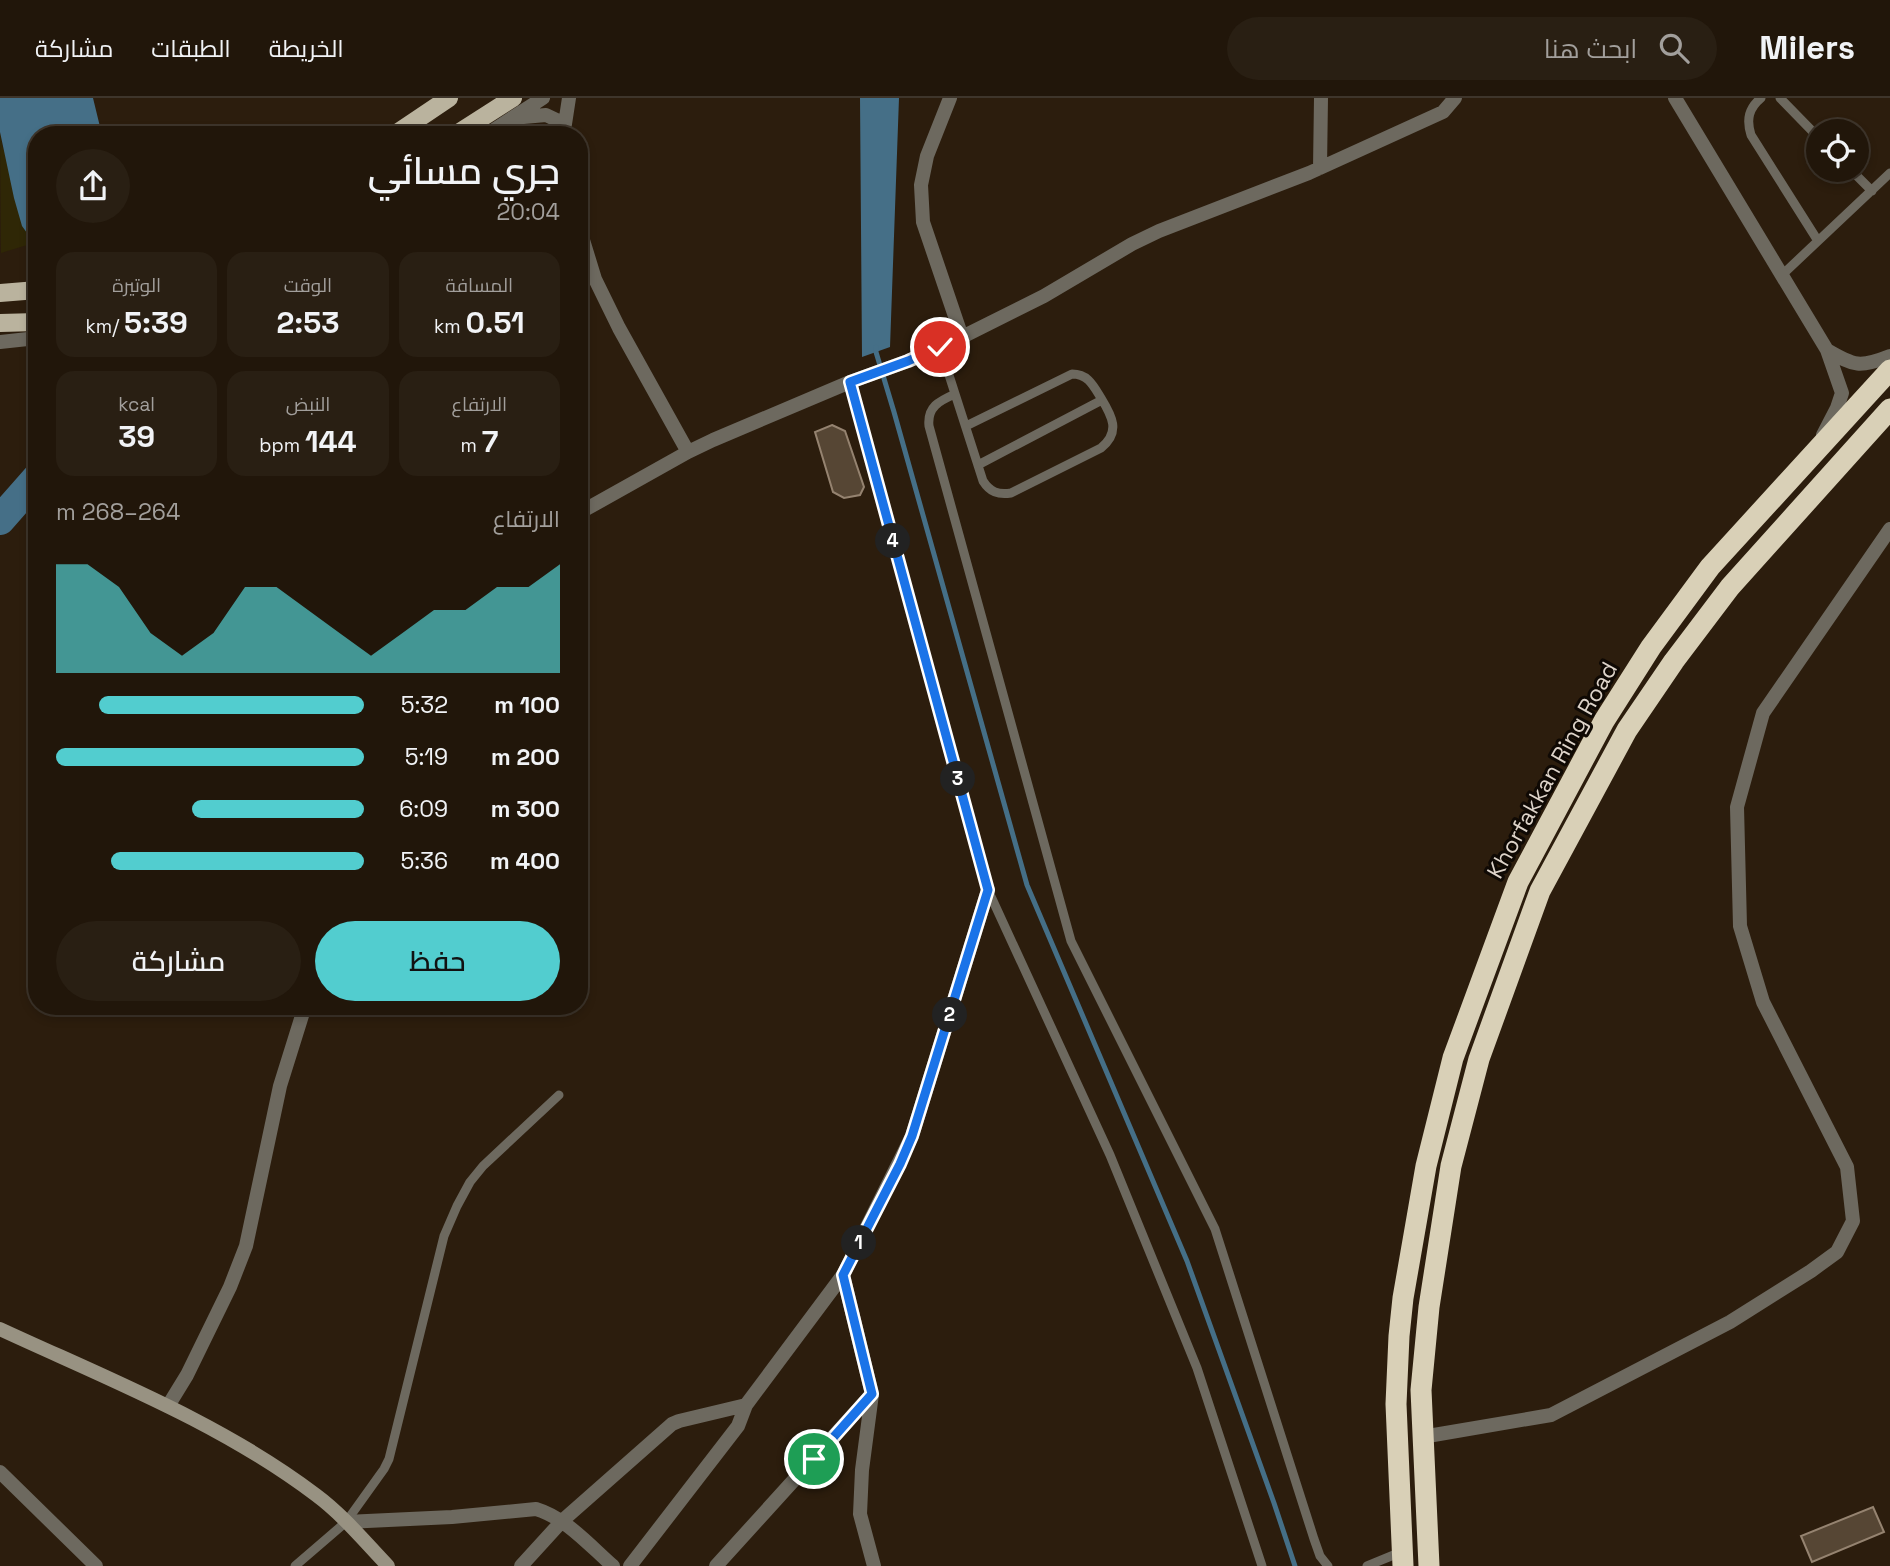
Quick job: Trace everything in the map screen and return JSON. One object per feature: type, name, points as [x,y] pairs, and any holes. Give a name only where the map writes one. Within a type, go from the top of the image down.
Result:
[{"type":"highway","name":"Khorfakkan Ring Road","points":[[1403,1559],[1396,1404],[1403,1298],[1426,1166],[1453,1058],[1518,882],[1604,721],[1651,648],[1710,567],[1890,370]]},
{"type":"highway","name":"Khorfakkan Ring Road","points":[[1429,1566],[1421,1390],[1429,1307],[1451,1166],[1479,1059],[1540,891],[1626,730],[1674,660],[1730,587],[1890,409]]},
{"type":"main road","points":[[407,126],[449,98]]},
{"type":"main road","points":[[469,126],[513,98]]},
{"type":"main road","points":[[0,293],[28,291]]},
{"type":"main road","points":[[0,323],[28,329]]},
{"type":"street","points":[[500,126],[543,98]]},
{"type":"street","points":[[566,126],[569,98]]},
{"type":"street","points":[[950,98],[928,156],[921,185],[923,222],[962,337]]},
{"type":"street","points":[[1320,168],[1321,98]]},
{"type":"street","points":[[588,508],[688,452],[962,337],[1044,296],[1158,231],[1320,168],[1443,112],[1455,98]]},
{"type":"street","points":[[1675,98],[1827,350],[1842,393],[1813,454]]},
{"type":"street","points":[[512,118],[545,115],[560,126]]},
{"type":"street","points":[[588,256],[595,279],[619,328],[688,452]]},
{"type":"street","points":[[0,342],[28,332]]},
{"type":"street","points":[[1827,350],[1848,362],[1870,364],[1890,356]]},
{"type":"street","points":[[1422,1437],[1550,1415],[1730,1322],[1838,1252],[1853,1221],[1847,1167],[1763,1002],[1740,926],[1737,807],[1763,713],[1890,529]]},
{"type":"street","points":[[630,1566],[738,1426],[746,1405],[843,1275],[912,1136],[988,890]]},
{"type":"street","points":[[168,1406],[187,1375],[230,1287],[246,1246],[280,1086],[302,1015]]},
{"type":"street","points":[[843,1275],[872,1394],[862,1470],[860,1514],[874,1566]]},
{"type":"street","points":[[0,1330],[168,1406],[273,1464],[318,1496],[388,1566]]},
{"type":"street","points":[[716,1566],[872,1394]]},
{"type":"street","points":[[521,1566],[562,1521],[672,1424],[746,1405]]},
{"type":"street","points":[[0,1472],[96,1566]]},
{"type":"street","points":[[346,1522],[452,1517],[536,1509],[562,1521],[613,1566]]},
{"type":"lane","points":[[1761,98],[1750,113],[1748,127],[1751,135],[1818,241]]},
{"type":"lane","points":[[1780,98],[1806,125]]},
{"type":"lane","points":[[1782,275],[1890,173]]},
{"type":"lane","points":[[1862,182],[1871,191]]},
{"type":"lane","points":[[940,347],[965,426],[983,481],[998,494],[1011,493],[1101,448],[1110,439],[1113,427],[1111,414],[1088,379],[1072,374],[965,426]]},
{"type":"lane","points":[[850,382],[988,890],[1110,1155],[1197,1368],[1262,1566]]},
{"type":"lane","points":[[955,394],[934,405],[928,419],[929,426],[1071,941],[1216,1229],[1314,1539],[1320,1556],[1328,1566]]},
{"type":"lane","points":[[978,465],[1102,400]]},
{"type":"lane","points":[[295,1566],[346,1522],[389,1459],[444,1236],[470,1182],[483,1166],[559,1095]]},
{"type":"lane","points":[[1367,1566],[1403,1559]]},
{"type":"sand","points":[[0,132],[28,223],[28,245],[1,253]]},
{"type":"water","points":[[0,98],[93,98],[100,126],[28,126],[28,234],[22,226],[14,198],[0,132]]},
{"type":"water","points":[[860,98],[899,98],[890,347],[862,357]]},
{"type":"building","points":[[832,425],[845,431],[864,487],[860,495],[844,498],[833,492],[815,432]]},
{"type":"building","points":[[1873,1507],[1884,1532],[1812,1562],[1801,1536]]},
{"type":"waterway","points":[[876,347],[1027,885],[1187,1261],[1295,1566]]},
{"type":"waterway","points":[[0,520],[28,488]]},
{"type":"route","points":[[814,1459],[872,1394],[843,1275],[912,1136],[988,890],[850,382],[940,347]]}]
